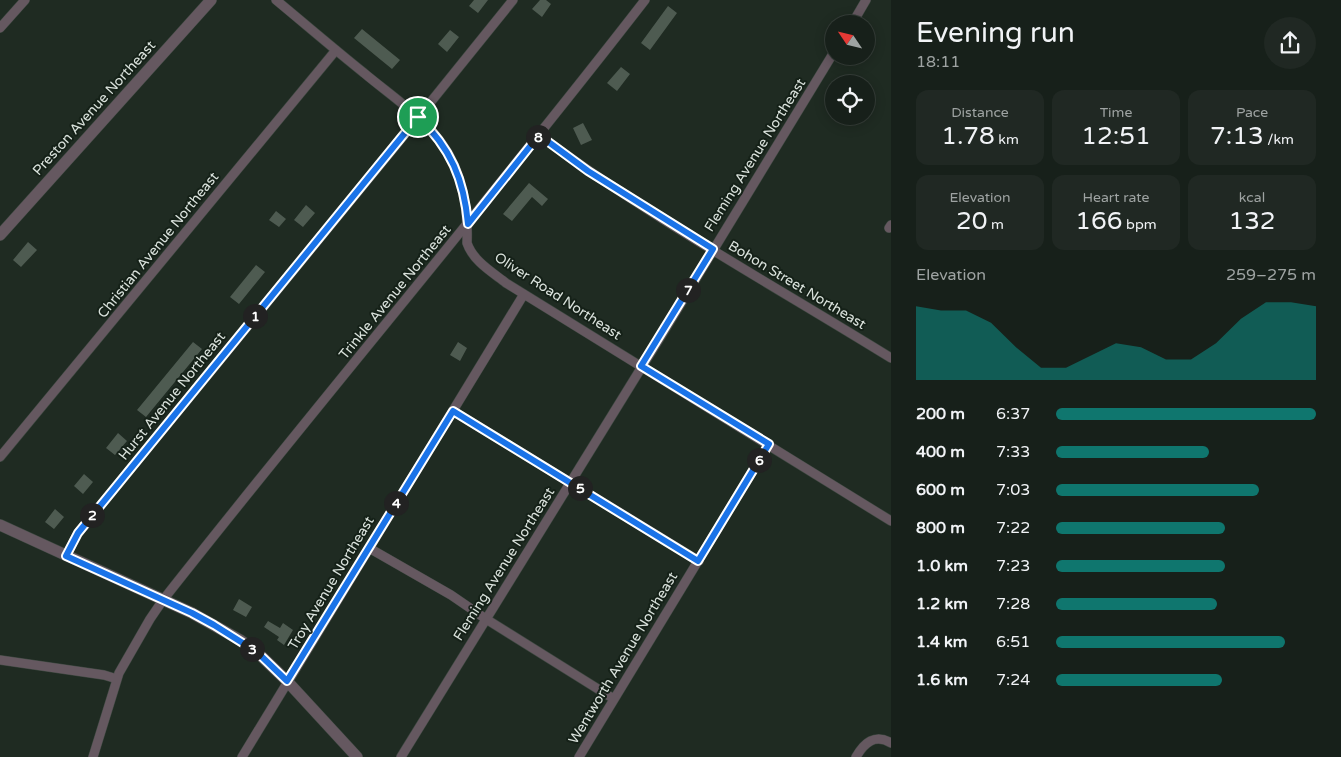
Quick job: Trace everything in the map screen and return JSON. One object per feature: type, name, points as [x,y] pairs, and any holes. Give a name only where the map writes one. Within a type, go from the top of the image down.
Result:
[{"type":"street","points":[[0,28],[25,0]]},
{"type":"street","name":"Preston Avenue Northeast","points":[[2,228],[211,0]]},
{"type":"street","name":"Oliver Road Northeast","points":[[276,0],[418,117],[440,141],[455,165],[463,194],[468,224],[468,243],[472,254],[492,273],[891,521]]},
{"type":"street","name":"Hurst Avenue Northeast","points":[[66,556],[78,533],[513,0]]},
{"type":"street","name":"Trinkle Avenue Northeast","points":[[93,757],[117,679],[150,619],[251,490],[468,224],[645,0]]},
{"type":"street","points":[[857,15],[866,0]]},
{"type":"street","name":"Christian Avenue Northeast","points":[[0,457],[336,50]]},
{"type":"street","name":"Fleming Avenue Northeast","points":[[401,757],[826,65]]},
{"type":"street","name":"Bohon Street Northeast","points":[[539,135],[588,171],[891,358]]},
{"type":"street","name":"Troy Avenue Northeast","points":[[242,757],[524,294]]},
{"type":"street","points":[[453,411],[698,561]]},
{"type":"street","name":"Wentworth Avenue Northeast","points":[[579,757],[769,444]]},
{"type":"street","points":[[0,525],[192,613],[240,640],[257,652],[287,681],[357,757]]},
{"type":"street","points":[[369,548],[419,575],[614,699]]},
{"type":"street","points":[[0,660],[104,675],[117,679]]},
{"type":"street","points":[[856,757],[868,742],[873,739],[879,738],[891,743]]},
{"type":"building","points":[[474,0],[488,0],[478,13],[469,6]]},
{"type":"building","points":[[540,0],[546,0],[551,4],[542,17],[532,9]]},
{"type":"building","points":[[668,6],[677,13],[650,50],[641,43]]},
{"type":"building","points":[[362,29],[400,60],[392,69],[354,38]]},
{"type":"building","points":[[450,30],[459,37],[447,52],[438,44]]},
{"type":"building","points":[[621,67],[630,74],[617,91],[607,83]]},
{"type":"building","points":[[583,123],[592,140],[581,145],[573,128]]},
{"type":"building","points":[[529,183],[548,199],[542,206],[532,197],[512,221],[503,214]]},
{"type":"building","points":[[306,205],[315,213],[303,227],[294,220]]},
{"type":"building","points":[[276,211],[286,219],[279,227],[269,220]]},
{"type":"building","points":[[28,242],[37,250],[21,267],[13,260]]},
{"type":"building","points":[[256,265],[265,272],[239,304],[230,297]]},
{"type":"building","points":[[193,342],[202,349],[146,417],[137,410]]},
{"type":"building","points":[[458,342],[467,348],[460,361],[450,355]]},
{"type":"building","points":[[118,433],[127,441],[115,455],[106,448]]},
{"type":"building","points":[[84,474],[93,482],[83,494],[74,486]]},
{"type":"building","points":[[55,509],[64,517],[54,529],[45,522]]},
{"type":"building","points":[[239,599],[252,607],[246,617],[233,610]]},
{"type":"building","points":[[268,621],[280,628],[283,623],[293,630],[284,645],[277,640],[279,637],[264,627]]},
{"type":"route","points":[[418,117],[440,141],[455,165],[462,186],[468,224],[539,135],[588,171],[713,249],[641,366],[769,444],[698,561],[453,411],[287,681],[257,652],[214,625],[192,613],[66,556],[70,545],[78,533],[418,117]]}]
